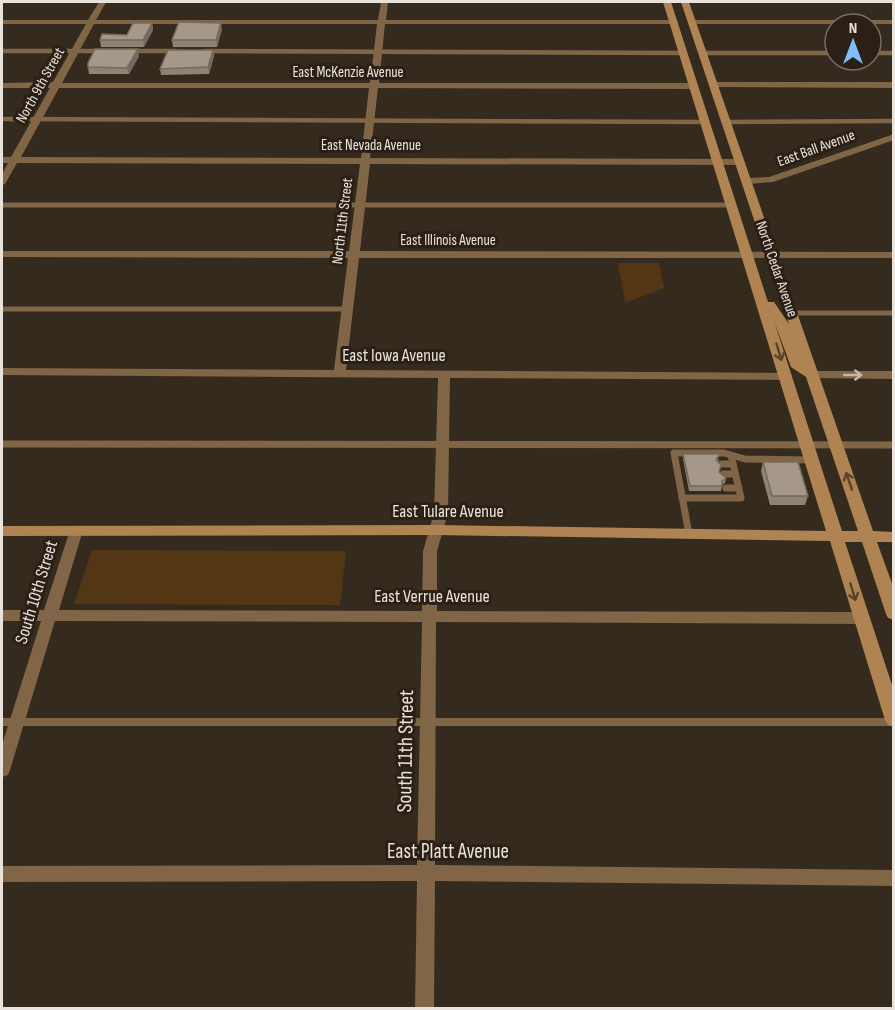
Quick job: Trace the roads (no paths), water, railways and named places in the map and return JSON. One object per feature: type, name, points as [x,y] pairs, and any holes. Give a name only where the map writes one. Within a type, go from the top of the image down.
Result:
[{"type":"main road","name":"North Cedar Avenue","points":[[667,2],[759,287],[894,721]]},
{"type":"main road","name":"North Cedar Avenue","points":[[685,2],[894,614]]},
{"type":"main road","points":[[683,53],[694,60],[701,80],[714,85]]},
{"type":"main road","points":[[694,86],[707,92],[716,116],[726,122]]},
{"type":"main road","points":[[759,287],[783,325],[798,367],[813,375]]},
{"type":"main road","name":"East Tulare Avenue","points":[[2,531],[436,530],[894,537]]},
{"type":"street","name":"North 9th Street","points":[[2,182],[102,2]]},
{"type":"street","name":"North 11th Street","points":[[340,373],[372,120],[384,2]]},
{"type":"street","points":[[2,22],[674,22]]},
{"type":"street","points":[[692,22],[894,22]]},
{"type":"street","name":"East McKenzie Avenue","points":[[2,85],[694,86]]},
{"type":"street","points":[[714,85],[894,85]]},
{"type":"street","name":"East Ball Avenue","points":[[747,181],[770,180],[894,137]]},
{"type":"street","name":"East Nevada Avenue","points":[[2,160],[740,162]]},
{"type":"street","name":"East Illinois Avenue","points":[[2,254],[894,255]]},
{"type":"street","name":"East Iowa Avenue","points":[[2,372],[786,376]]},
{"type":"street","points":[[436,530],[441,513],[444,373]]},
{"type":"street","points":[[813,375],[894,375]]},
{"type":"street","name":"South 10th Street","points":[[2,770],[9,722],[76,530]]},
{"type":"street","name":"South 11th Street","points":[[424,1008],[430,551],[436,530]]},
{"type":"street","name":"East Verrue Avenue","points":[[2,615],[862,618]]},
{"type":"street","name":"East Platt Avenue","points":[[2,874],[425,873],[894,878]]},
{"type":"lane","points":[[2,51],[110,51]]},
{"type":"lane","points":[[122,51],[180,51]]},
{"type":"lane","points":[[204,51],[683,53]]},
{"type":"lane","points":[[702,53],[823,53]]},
{"type":"lane","points":[[2,119],[706,122]]},
{"type":"lane","points":[[726,122],[894,121]]},
{"type":"lane","points":[[2,205],[732,205]]},
{"type":"lane","points":[[2,309],[348,309]]},
{"type":"lane","points":[[792,313],[894,313]]},
{"type":"lane","points":[[2,444],[443,445],[810,452]]},
{"type":"lane","points":[[689,534],[682,498],[685,488],[680,464],[674,453],[731,455],[745,459],[810,452],[836,445],[894,445]]},
{"type":"lane","points":[[682,498],[741,498],[731,455]]},
{"type":"lane","points":[[721,464],[733,464]]},
{"type":"lane","points":[[723,474],[735,474]]},
{"type":"lane","points":[[726,489],[739,488]]},
{"type":"lane","points":[[9,722],[894,721]]}]
